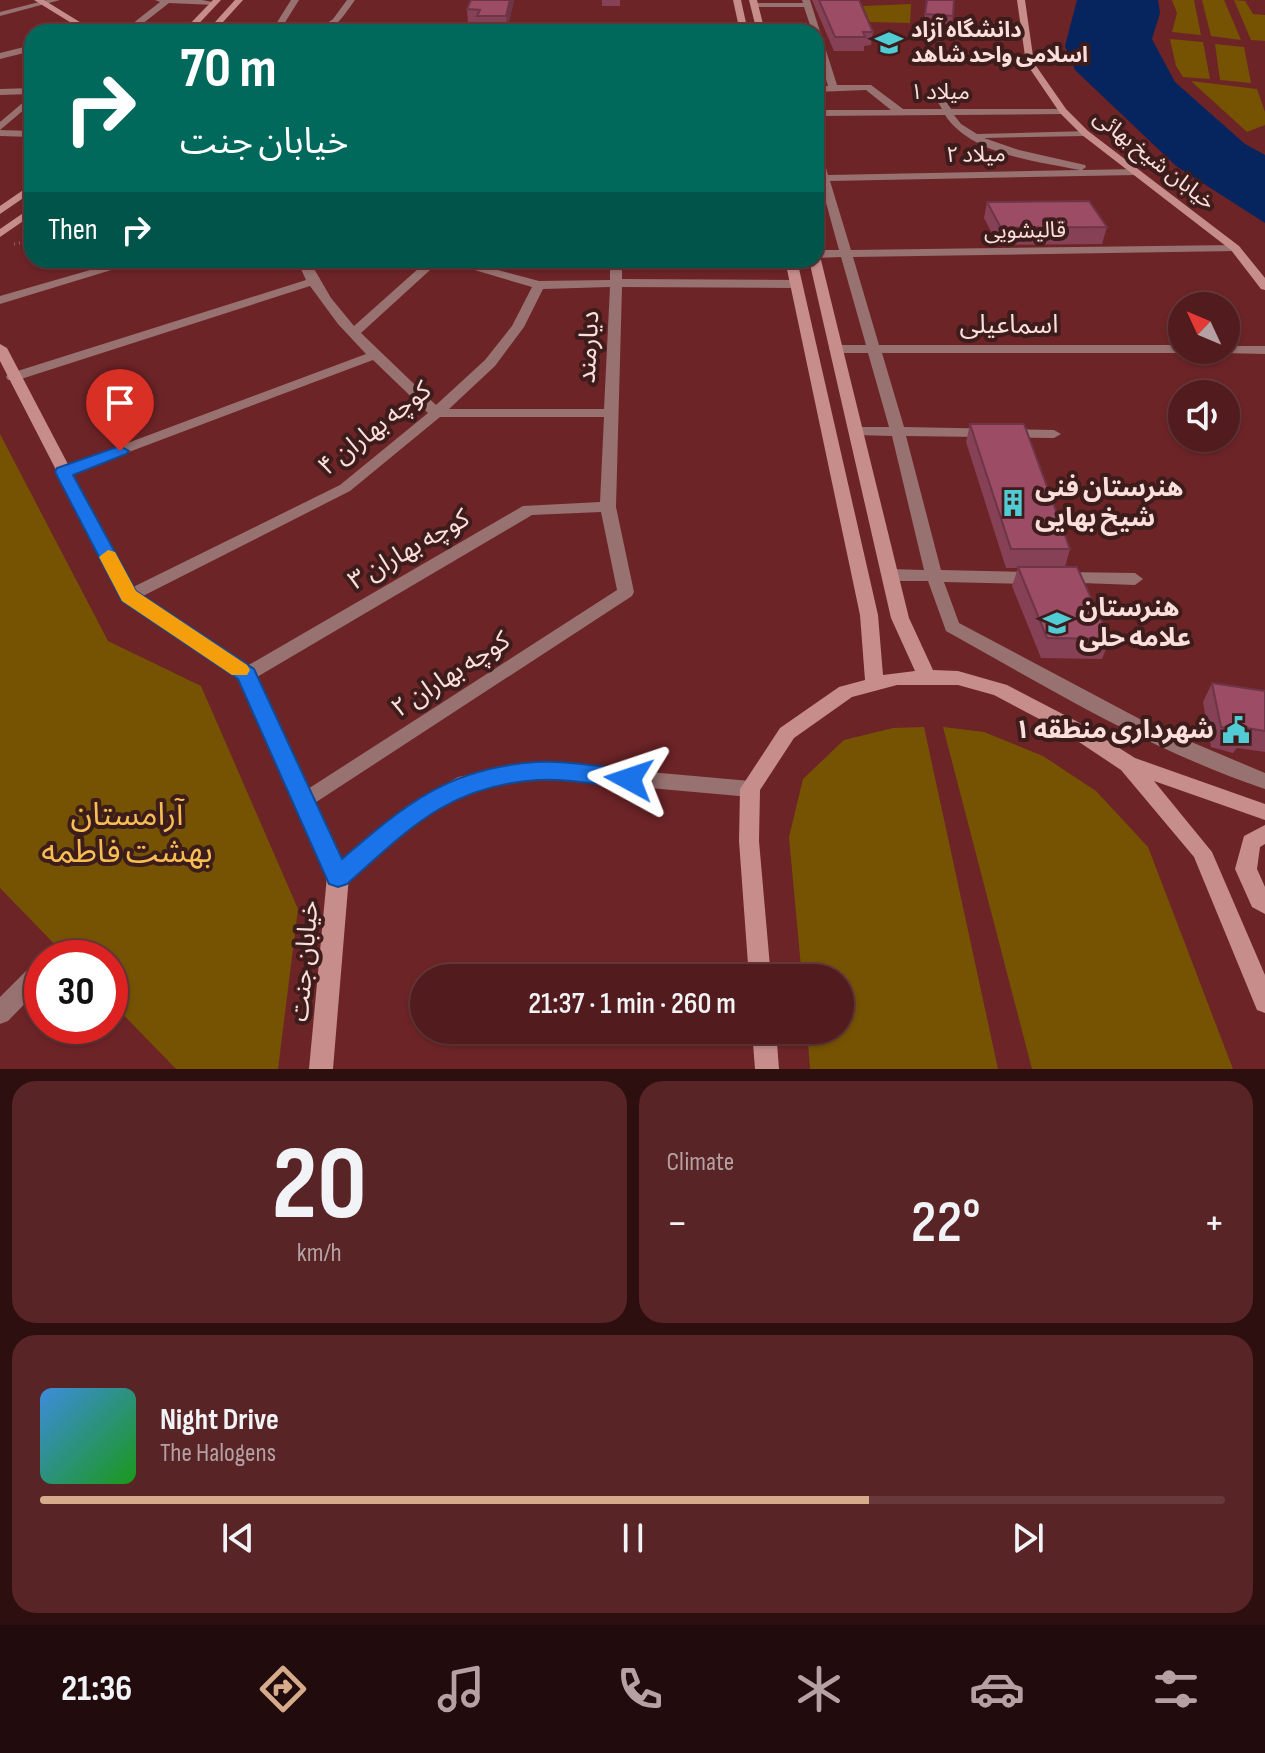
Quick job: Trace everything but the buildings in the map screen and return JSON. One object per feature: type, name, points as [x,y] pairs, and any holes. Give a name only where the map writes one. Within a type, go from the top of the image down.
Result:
[{"type":"main road","points":[[217,24],[239,0]]},
{"type":"main road","points":[[737,0],[742,24]]},
{"type":"main road","points":[[40,1],[79,24]]},
{"type":"main road","points":[[194,24],[216,1]]},
{"type":"main road","points":[[754,3],[759,24]]},
{"type":"main road","name":"خیابان شیخ بهائی","points":[[1024,3],[1030,63],[1063,111],[1085,133],[1235,248],[1265,286]]},
{"type":"main road","points":[[0,213],[24,194]]},
{"type":"main road","points":[[0,213],[24,214]]},
{"type":"main road","points":[[0,234],[24,216]]},
{"type":"main road","points":[[793,268],[869,615],[874,683]]},
{"type":"main road","points":[[817,268],[900,618],[927,677]]},
{"type":"main road","points":[[0,348],[129,596],[246,675]]},
{"type":"main road","name":"خیابان جنت","points":[[246,675],[338,876],[321,1069]]},
{"type":"main road","points":[[759,964],[749,841],[750,789],[787,733],[846,692],[874,683],[897,678],[958,678],[1000,690],[1071,727],[1128,764],[1265,812]]},
{"type":"main road","points":[[1128,764],[1202,852],[1265,1002]]},
{"type":"main road","points":[[1265,834],[1251,842],[1246,869],[1265,904]]},
{"type":"main road","points":[[765,1044],[767,1069]]},
{"type":"street","points":[[0,14],[40,1],[56,0]]},
{"type":"street","points":[[157,0],[216,1]]},
{"type":"street","points":[[137,24],[168,0]]},
{"type":"street","points":[[280,24],[295,0]]},
{"type":"street","points":[[331,24],[351,0]]},
{"type":"street","points":[[754,3],[806,3],[814,24]]},
{"type":"street","points":[[774,3],[779,24]]},
{"type":"street","points":[[0,56],[24,50]]},
{"type":"street","points":[[824,61],[834,89]]},
{"type":"street","points":[[824,89],[868,87],[900,112]]},
{"type":"street","points":[[935,89],[957,125],[972,135],[1040,158],[1107,173]]},
{"type":"street","points":[[0,92],[24,91]]},
{"type":"street","points":[[0,130],[24,106]]},
{"type":"street","name":"میلاد ۱","points":[[824,113],[1063,111]]},
{"type":"street","points":[[0,130],[24,133]]},
{"type":"street","points":[[972,135],[1085,133]]},
{"type":"street","name":"میلاد ۲","points":[[824,178],[1136,172]]},
{"type":"street","points":[[824,187],[875,349],[934,576],[952,627],[1150,734],[1222,767],[1265,781]]},
{"type":"street","name":"قالیشویی","points":[[824,254],[1235,248]]},
{"type":"street","points":[[0,300],[110,268]]},
{"type":"street","points":[[306,268],[311,282],[375,355],[436,413],[609,413]]},
{"type":"street","points":[[355,332],[426,268]]},
{"type":"street","points":[[476,268],[539,285],[616,283],[616,268]]},
{"type":"street","points":[[13,377],[311,282]]},
{"type":"street","name":"دیارمند","points":[[626,592],[608,507],[616,283],[796,284]]},
{"type":"street","name":"کوچه بهاران ۴","points":[[129,596],[345,488],[436,413],[490,363],[518,327],[539,285]]},
{"type":"street","name":"اسماعیلی","points":[[836,349],[1168,349]]},
{"type":"street","points":[[1240,350],[1265,350]]},
{"type":"street","points":[[63,472],[375,355]]},
{"type":"street","points":[[856,431],[1054,434]]},
{"type":"street","name":"کوچه بهاران ۳","points":[[246,675],[529,510],[608,507]]},
{"type":"street","points":[[890,575],[1135,579]]},
{"type":"street","name":"کوچه بهاران ۲","points":[[304,802],[626,592]]},
{"type":"street","points":[[338,876],[415,811],[465,783],[538,770],[750,789]]},
{"type":"street","points":[[0,1013],[24,988]]},
{"type":"green space","points":[[1172,0],[1194,0],[1201,35],[1172,32],[1177,13]]},
{"type":"green space","points":[[1202,0],[1224,0],[1241,40],[1211,36]]},
{"type":"green space","points":[[1234,0],[1245,1],[1253,14],[1265,15],[1265,41],[1251,40]]},
{"type":"green space","points":[[911,4],[910,23],[870,22],[863,6]]},
{"type":"green space","points":[[1170,39],[1203,42],[1210,79],[1183,77],[1176,66]]},
{"type":"green space","points":[[1215,44],[1244,47],[1251,83],[1220,80]]},
{"type":"green space","points":[[1191,81],[1257,89],[1265,112],[1265,125],[1247,132]]},
{"type":"green space","name":"آرامستان بهشت فاطمه","points":[[0,434],[108,641],[201,686],[298,909],[278,1069],[176,1069],[128,1020],[128,940],[51,940],[0,888]]},
{"type":"green space","points":[[924,727],[998,1069],[810,1069],[808,1044],[854,1044],[854,964],[801,964],[789,837],[803,779],[844,740],[893,728]]},
{"type":"green space","points":[[943,727],[984,732],[1043,756],[1096,791],[1148,847],[1233,1069],[1032,1069]]},
{"type":"water","points":[[1077,0],[1158,0],[1160,13],[1152,39],[1175,82],[1245,144],[1265,155],[1265,223],[1176,166],[1075,70],[1065,46]]},
{"type":"slow traffic","points":[[108,557],[129,596],[239,670]]},
{"type":"place","name":"دانشگاه آزاد اسلامی واحد شاهد","points":[[889,43]]},
{"type":"place","name":"هنرستان فنی شیخ بهایی","points":[[1013,503]]},
{"type":"place","name":"هنرستان علامه حلی","points":[[1057,623]]},
{"type":"place","name":"شهرداری منطقه ۱","points":[[1236,730]]},
{"type":"route","points":[[120,451],[63,472],[129,596],[246,675],[338,876],[415,811],[465,783],[538,770],[629,779]]}]
